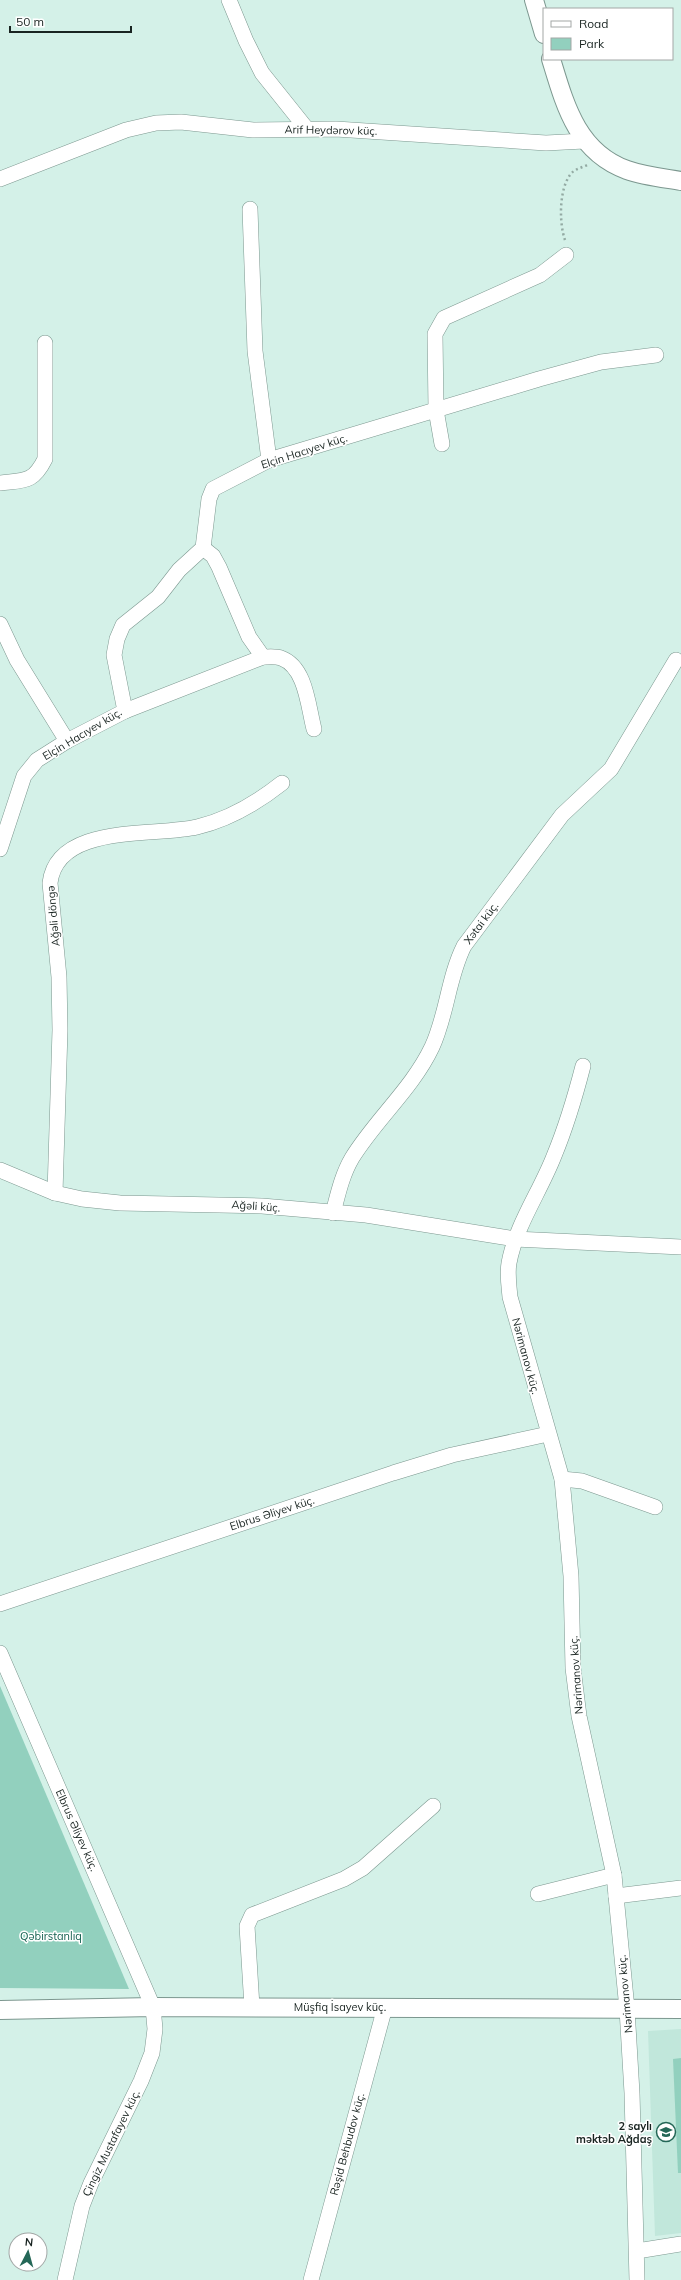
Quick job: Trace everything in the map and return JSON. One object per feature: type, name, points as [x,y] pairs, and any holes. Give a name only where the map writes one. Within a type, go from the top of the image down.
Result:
[{"type":"street","points":[[229,0],[246,41],[262,73],[306,128]]},
{"type":"street","points":[[534,0],[543,31]]},
{"type":"street","points":[[551,60],[572,119],[584,141],[604,159],[627,170],[681,181]]},
{"type":"street","name":"Arif Heydərov küç.","points":[[0,179],[126,130],[156,123],[181,122],[253,130],[306,128],[382,131],[546,143],[584,141]]},
{"type":"street","points":[[250,209],[255,351],[269,460]]},
{"type":"street","points":[[442,444],[436,410],[435,334],[444,318],[540,275],[566,255]]},
{"type":"street","points":[[0,484],[27,480],[38,473],[44,459],[44,343]]},
{"type":"street","name":"Elçin Hacıyev küç.","points":[[0,849],[24,776],[38,760],[67,741],[125,711],[114,655],[117,639],[123,625],[158,597],[179,570],[203,548],[209,499],[213,489],[269,460],[601,362],[656,355]]},
{"type":"street","points":[[203,548],[213,556],[249,637],[263,657]]},
{"type":"street","points":[[0,624],[17,660],[67,741]]},
{"type":"street","points":[[125,711],[263,657],[280,657],[290,662],[299,673],[314,729]]},
{"type":"street","name":"Xətai küç.","points":[[333,1213],[340,1184],[351,1160],[367,1136],[419,1072],[432,1046],[456,961],[464,946],[562,815],[611,769],[676,660]]},
{"type":"street","name":"Ağəli döngə","points":[[55,1193],[60,1030],[59,977],[50,883],[51,873],[60,857],[74,847],[102,838],[198,827],[224,817],[258,800],[282,783]]},
{"type":"street","name":"Nərimanov küç.","points":[[583,1066],[571,1111],[554,1157],[515,1239],[509,1265],[510,1297],[562,1479],[571,1576],[573,1668],[578,1716],[614,1875],[627,2009],[637,2280]]},
{"type":"street","name":"Ağəli küç.","points":[[0,1170],[55,1193],[82,1199],[120,1203],[222,1204],[366,1215],[515,1239]]},
{"type":"street","points":[[515,1239],[681,1247]]},
{"type":"street","name":"Elbrus Əliyev küç.","points":[[0,1604],[393,1472],[452,1455],[548,1434]]},
{"type":"street","points":[[562,1479],[582,1481],[655,1507]]},
{"type":"street","name":"Elbrus Əliyev küç.","points":[[0,1653],[153,2007]]},
{"type":"street","points":[[252,2007],[247,1926],[252,1915],[344,1879],[363,1868],[433,1806]]},
{"type":"street","points":[[538,1894],[614,1875]]},
{"type":"street","points":[[616,1896],[681,1888]]},
{"type":"street","name":"Müşfiq İsayev küç.","points":[[0,2010],[153,2007],[681,2009]]},
{"type":"street","name":"Çingiz Mustafayev küç.","points":[[65,2280],[82,2206],[142,2080],[152,2054],[155,2029],[153,2007]]},
{"type":"street","name":"Rəşid Behbudov küç.","points":[[311,2280],[385,2007]]},
{"type":"street","points":[[637,2251],[681,2244]]},
{"type":"path","points":[[566,255],[566,244],[561,228],[561,211],[566,185],[571,174],[576,170],[604,159]]},
{"type":"shaded area","name":"2 saylı məktəb Ağdaş","points":[[681,2029],[681,2233],[655,2236],[648,2031]]},
{"type":"green space","name":"Qəbirstanlıq","points":[[0,1686],[129,1989],[0,1988]]},
{"type":"green space","points":[[681,2058],[681,2173],[678,2173],[673,2059]]},
{"type":"place","name":"2 saylı məktəb Ağdaş","points":[[666,2132]]}]
